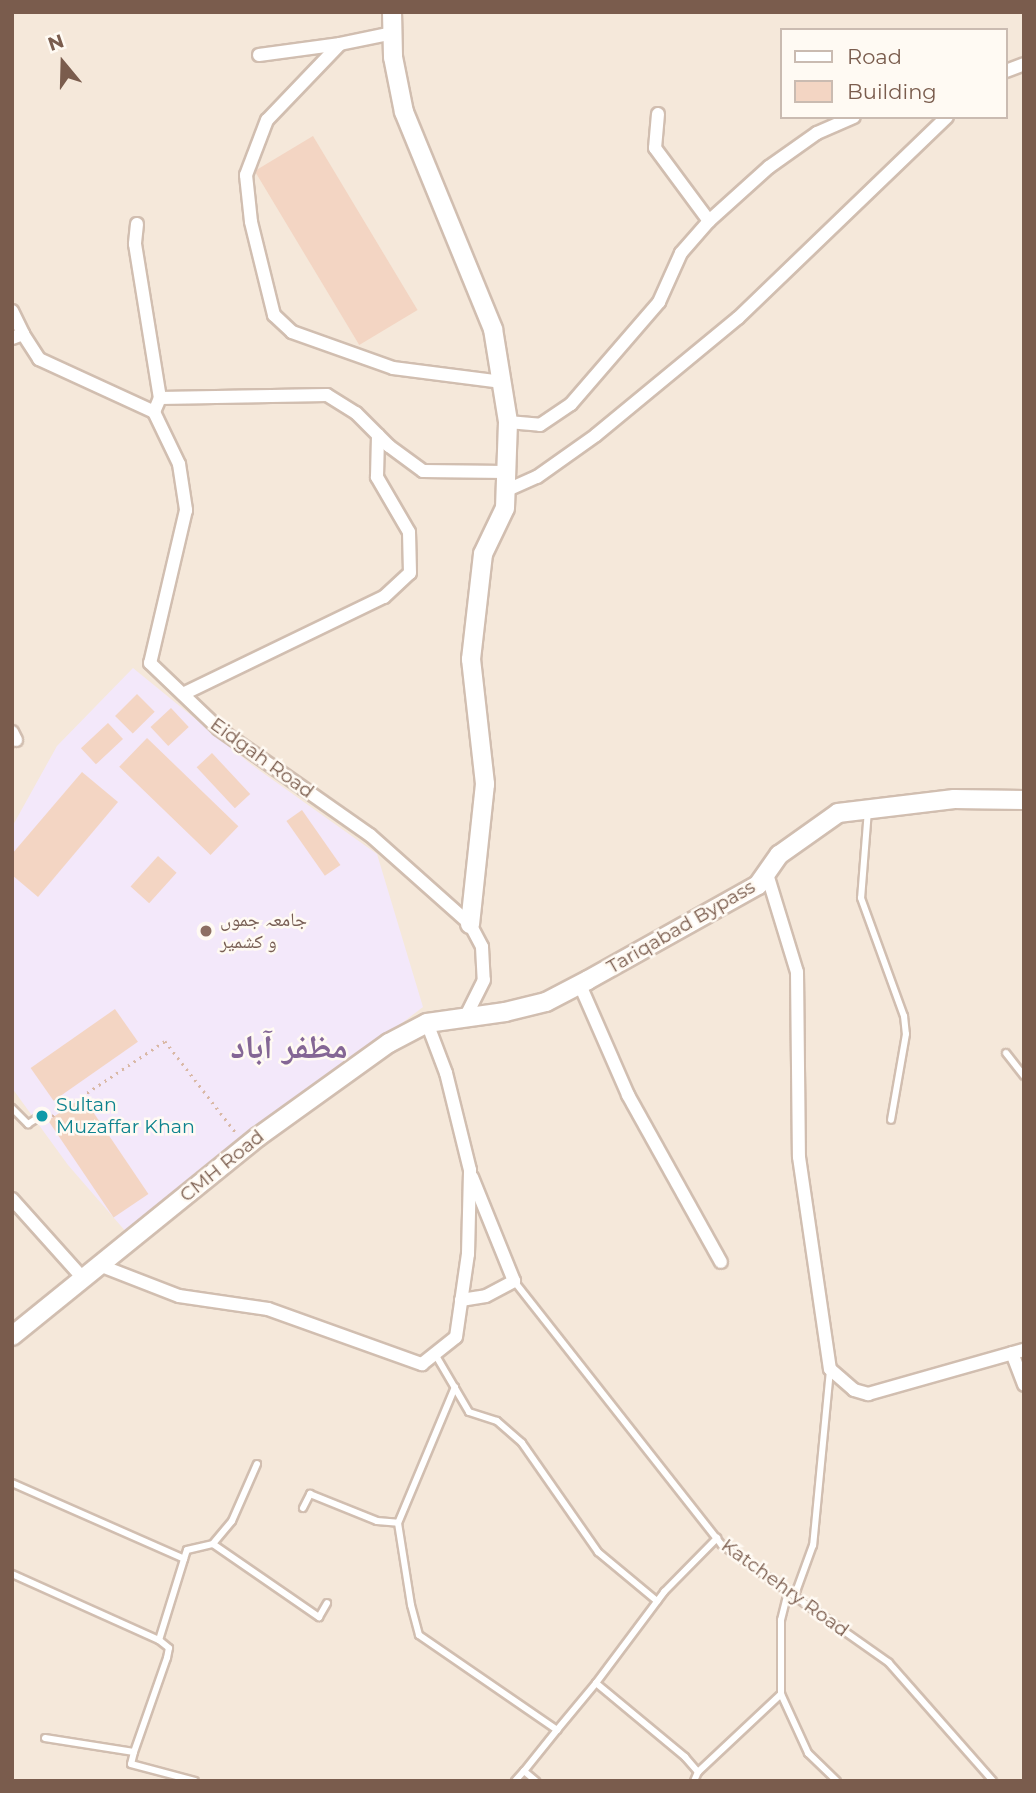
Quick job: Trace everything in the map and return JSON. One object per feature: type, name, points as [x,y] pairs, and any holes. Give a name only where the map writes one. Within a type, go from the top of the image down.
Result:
[{"type":"street","points":[[392,12],[404,112],[493,329],[508,422],[505,508],[483,554],[471,659],[485,783],[470,924]]},
{"type":"street","points":[[258,55],[340,44],[393,33]]},
{"type":"street","points":[[340,44],[267,120],[246,175],[251,222],[274,315],[292,332],[393,368],[502,382]]},
{"type":"street","points":[[1008,70],[1024,63]]},
{"type":"street","points":[[658,114],[652,136],[655,148],[709,221]]},
{"type":"street","points":[[508,422],[540,425],[570,404],[659,302],[681,253],[709,221],[769,167],[817,133],[849,119]]},
{"type":"street","points":[[505,491],[537,477],[596,435],[738,318],[945,119]]},
{"type":"street","points":[[12,311],[18,336],[39,359],[154,412],[160,398],[135,244],[137,224]]},
{"type":"street","points":[[160,398],[327,395],[356,413],[378,435],[423,471],[506,472]]},
{"type":"street","name":"Eidgah Road","points":[[154,412],[178,464],[186,510],[150,663],[219,729],[370,835],[470,924],[482,947],[484,980],[466,1016]]},
{"type":"street","points":[[183,694],[384,597],[410,573],[409,532],[377,477],[378,435]]},
{"type":"street","name":"Tariqabad Bypass","points":[[445,1017],[546,1002],[580,985],[758,885],[779,855],[811,829],[838,813],[954,799],[1024,800]]},
{"type":"street","points":[[767,874],[797,972],[799,1157],[830,1369],[854,1390],[868,1394],[1018,1351],[1024,1385]]},
{"type":"street","points":[[580,985],[628,1095],[721,1262]]},
{"type":"street","name":"CMH Road","points":[[12,1336],[247,1146],[343,1074],[427,1023],[445,1017]]},
{"type":"street","points":[[427,1023],[446,1073],[470,1170],[514,1281],[486,1296],[461,1300]]},
{"type":"street","points":[[99,1265],[179,1296],[268,1309],[422,1364],[456,1338],[468,1254],[470,1170]]},
{"type":"street","points":[[12,1199],[83,1278]]},
{"type":"lane","points":[[868,808],[861,898],[904,1016],[906,1034],[891,1120]]},
{"type":"lane","points":[[1006,1053],[1024,1076]]},
{"type":"lane","points":[[12,1108],[29,1125],[41,1116]]},
{"type":"lane","name":"Katchehry Road","points":[[514,1281],[716,1538],[889,1663],[993,1781]]},
{"type":"lane","points":[[435,1354],[470,1412],[497,1421],[522,1443],[598,1552],[657,1601]]},
{"type":"lane","points":[[830,1369],[813,1545],[797,1589],[788,1592],[781,1620],[781,1694],[808,1753],[833,1780]]},
{"type":"lane","points":[[455,1387],[398,1523],[419,1635],[558,1730]]},
{"type":"lane","points":[[159,1640],[187,1550],[213,1544],[232,1521],[257,1464]]},
{"type":"lane","points":[[12,1483],[184,1559]]},
{"type":"lane","points":[[303,1508],[310,1494],[377,1521],[398,1523]]},
{"type":"lane","points":[[515,1781],[596,1684],[657,1601],[716,1538]]},
{"type":"lane","points":[[213,1544],[319,1617],[327,1603]]},
{"type":"lane","points":[[12,1574],[159,1640],[169,1648],[131,1764],[195,1781]]},
{"type":"lane","points":[[596,1684],[698,1772]]},
{"type":"lane","points":[[694,1781],[698,1772],[781,1694]]},
{"type":"lane","points":[[45,1738],[134,1752]]},
{"type":"lane","points":[[524,1771],[536,1781]]},
{"type":"path","points":[[41,1116],[46,1120],[165,1041],[247,1146]]},
{"type":"shaded area","points":[[12,12],[1024,12],[1024,1781],[12,1781]]},
{"type":"shaded area","name":"جامعہ جموں و کشمیر","points":[[133,668],[252,765],[377,854],[423,1007],[127,1233],[68,1165],[12,1088],[12,827],[57,746]]},
{"type":"building","points":[[313,136],[418,310],[359,345],[255,171]]},
{"type":"building","points":[[137,694],[155,712],[133,734],[115,716]]},
{"type":"building","points":[[171,708],[189,727],[168,746],[151,727]]},
{"type":"building","points":[[108,723],[123,739],[96,764],[81,748]]},
{"type":"building","points":[[147,738],[238,826],[211,855],[119,767]]},
{"type":"building","points":[[212,753],[250,794],[235,808],[197,767]]},
{"type":"building","points":[[82,772],[118,802],[38,897],[12,875],[12,854]]},
{"type":"building","points":[[302,810],[340,865],[325,876],[286,821]]},
{"type":"building","points":[[158,856],[177,873],[149,903],[131,886]]},
{"type":"building","points":[[115,1009],[138,1042],[54,1101],[31,1068]]},
{"type":"building","points":[[83,1097],[148,1194],[114,1217],[48,1120]]},
{"type":"place","name":"جامعہ جموں و کشمیر","points":[[206,931]]},
{"type":"place","name":"Sultan Muzaffar Khan","points":[[42,1116]]},
{"type":"district","name":"مظفر آباد","points":[[289,1047]]}]
